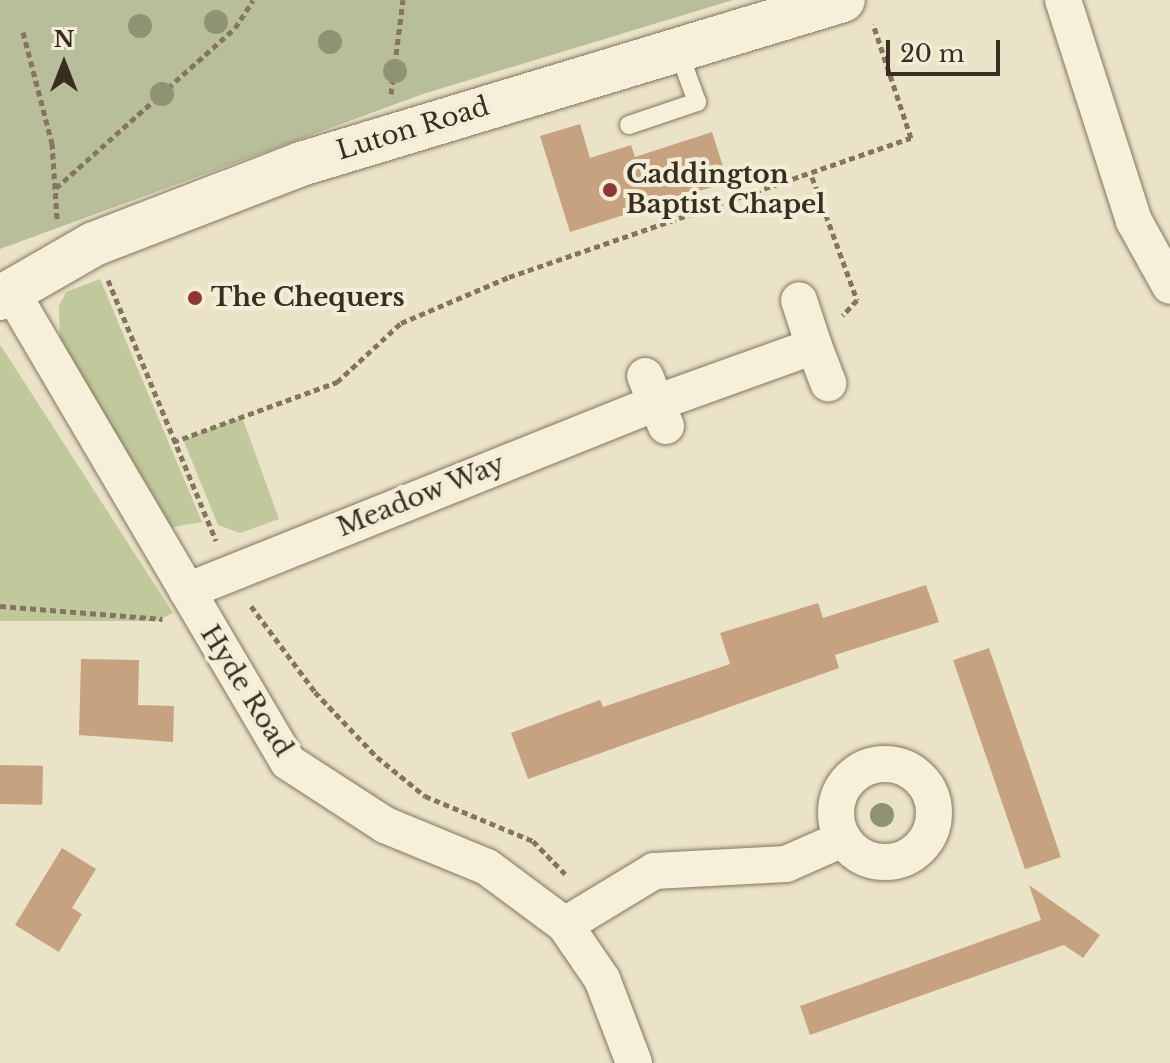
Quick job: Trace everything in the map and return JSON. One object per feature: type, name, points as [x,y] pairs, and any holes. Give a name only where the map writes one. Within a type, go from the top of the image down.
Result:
[{"type":"street","points":[[1063,0],[1134,221],[1170,286]]},
{"type":"street","name":"Luton Road","points":[[5,295],[79,252],[399,132],[678,50],[856,7]]},
{"type":"street","name":"Hyde Road","points":[[5,295],[288,762],[385,825],[487,867],[579,914],[634,1063]]},
{"type":"street","points":[[799,300],[828,383]]},
{"type":"street","name":"Meadow Way","points":[[187,591],[656,402],[814,346]]},
{"type":"street","points":[[579,914],[654,871],[786,864],[843,839]]},
{"type":"lane","points":[[629,125],[697,102],[678,50]]},
{"type":"path","points":[[56,188],[235,28],[253,0]]},
{"type":"path","points":[[399,132],[391,96],[403,0]]},
{"type":"path","points":[[173,442],[337,382],[401,323],[509,277],[812,177],[911,138],[856,7]]},
{"type":"path","points":[[23,32],[52,143],[56,188],[79,252],[173,442],[229,572],[315,692],[377,757],[425,796],[533,841],[579,914]]},
{"type":"path","points":[[812,177],[857,300],[814,346]]},
{"type":"path","points":[[0,606],[204,626]]},
{"type":"green space","points":[[0,0],[733,0],[423,94],[0,249]]},
{"type":"green space","points":[[100,279],[202,522],[172,527],[60,340],[59,306],[66,292]]},
{"type":"green space","points":[[0,346],[173,613],[157,621],[0,621]]},
{"type":"green space","points":[[242,417],[279,519],[240,533],[218,525],[183,439]]},
{"type":"building","points":[[580,124],[590,158],[631,145],[635,157],[712,132],[728,182],[570,232],[540,136]]},
{"type":"building","points":[[926,585],[939,622],[835,655],[839,668],[528,779],[511,733],[600,700],[603,707],[730,664],[720,633],[818,603],[823,618]]},
{"type":"building","points":[[989,648],[1061,857],[1025,869],[953,660]]},
{"type":"building","points":[[81,659],[139,660],[138,705],[174,706],[173,742],[79,735]]},
{"type":"building","points":[[0,765],[43,766],[42,805],[0,804]]},
{"type":"building","points":[[62,848],[96,869],[72,908],[82,914],[59,952],[15,925]]},
{"type":"building","points":[[1029,885],[1100,935],[1083,958],[1064,945],[810,1035],[800,1006],[1041,920]]},
{"type":"place","name":"Caddington Baptist Chapel","points":[[610,190]]},
{"type":"place","name":"The Chequers","points":[[195,298]]}]
